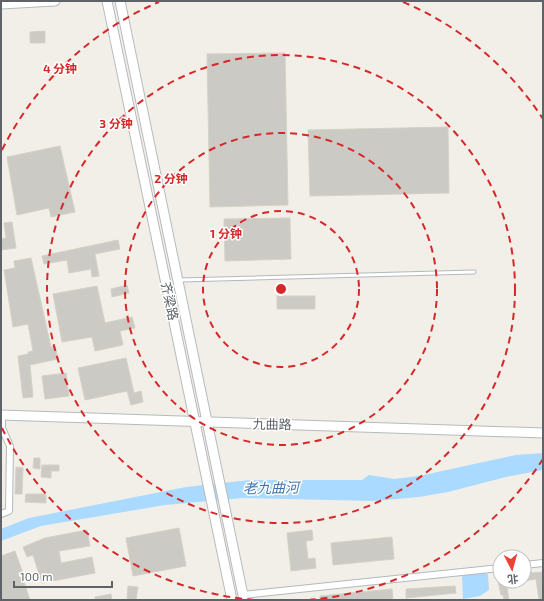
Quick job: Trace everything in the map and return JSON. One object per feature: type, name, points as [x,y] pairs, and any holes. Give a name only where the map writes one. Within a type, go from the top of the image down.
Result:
[{"type":"main road","points":[[1,4],[55,1]]},
{"type":"main road","name":"齐梁路","points":[[108,1],[232,600]]},
{"type":"main road","name":"齐梁路","points":[[120,1],[243,598]]},
{"type":"main road","name":"九曲路","points":[[1,415],[543,433]]},
{"type":"street","points":[[1,415],[2,428],[10,446],[9,511],[1,514]]},
{"type":"street","points":[[532,564],[543,563]]},
{"type":"street","points":[[243,598],[492,569]]},
{"type":"lane","points":[[177,280],[474,272]]},
{"type":"water","name":"老九曲河","points":[[543,453],[543,470],[506,477],[448,492],[419,497],[374,501],[243,498],[165,505],[41,526],[1,541],[1,529],[29,518],[186,487],[250,480],[362,480],[369,475],[394,479],[419,476],[516,455]]},
{"type":"water","points":[[486,572],[488,575],[489,590],[480,596],[463,599],[462,575]]},
{"type":"building","points":[[45,31],[45,43],[30,43],[30,32]]},
{"type":"building","points":[[285,53],[288,205],[210,207],[207,54]]},
{"type":"building","points":[[448,127],[449,193],[310,196],[308,130]]},
{"type":"building","points":[[60,146],[75,212],[51,217],[49,208],[17,215],[7,157]]},
{"type":"building","points":[[290,218],[291,259],[225,261],[224,219]]},
{"type":"building","points":[[12,222],[16,248],[1,250],[1,239],[6,238],[4,223]]},
{"type":"building","points":[[118,240],[120,249],[95,254],[99,276],[92,277],[91,269],[69,273],[67,260],[44,264],[42,256]]},
{"type":"building","points":[[31,258],[51,347],[55,346],[58,359],[30,365],[33,397],[23,398],[18,356],[28,354],[28,352],[33,351],[28,324],[13,327],[4,270],[15,268],[14,261]]},
{"type":"building","points":[[127,285],[129,293],[112,297],[111,289]]},
{"type":"building","points":[[97,286],[105,323],[132,317],[135,328],[120,331],[123,345],[95,351],[92,337],[62,342],[53,294]]},
{"type":"building","points":[[277,296],[315,296],[315,309],[277,309]]},
{"type":"building","points":[[126,358],[134,393],[141,391],[143,402],[131,405],[127,391],[85,400],[78,368]]},
{"type":"building","points":[[66,373],[69,396],[45,399],[42,376]]},
{"type":"building","points":[[34,458],[40,458],[40,469],[33,468]]},
{"type":"building","points":[[42,465],[59,465],[59,471],[51,471],[51,478],[41,477]]},
{"type":"building","points":[[16,467],[23,468],[22,494],[15,494]]},
{"type":"building","points":[[26,494],[46,494],[46,503],[25,502]]},
{"type":"building","points":[[179,528],[186,566],[133,576],[126,538]]},
{"type":"building","points":[[87,530],[90,546],[59,551],[61,563],[92,557],[95,573],[42,583],[33,555],[27,557],[23,547],[45,538]]},
{"type":"building","points":[[312,530],[313,540],[306,541],[308,559],[315,558],[316,568],[291,571],[287,533]]},
{"type":"building","points":[[392,537],[394,559],[333,565],[331,543]]},
{"type":"building","points":[[15,551],[24,576],[22,576],[30,600],[1,600],[1,556]]},
{"type":"building","points":[[543,572],[543,600],[539,600],[536,579],[532,580],[532,573]]},
{"type":"building","points":[[128,586],[138,587],[136,600],[127,600]]},
{"type":"building","points":[[455,586],[456,593],[406,598],[406,589]]},
{"type":"building","points":[[392,589],[393,600],[320,600],[320,596]]},
{"type":"building","points":[[500,589],[507,589],[509,600],[504,600],[503,595],[501,595]]},
{"type":"building","points":[[111,594],[112,600],[95,600],[95,597]]}]
